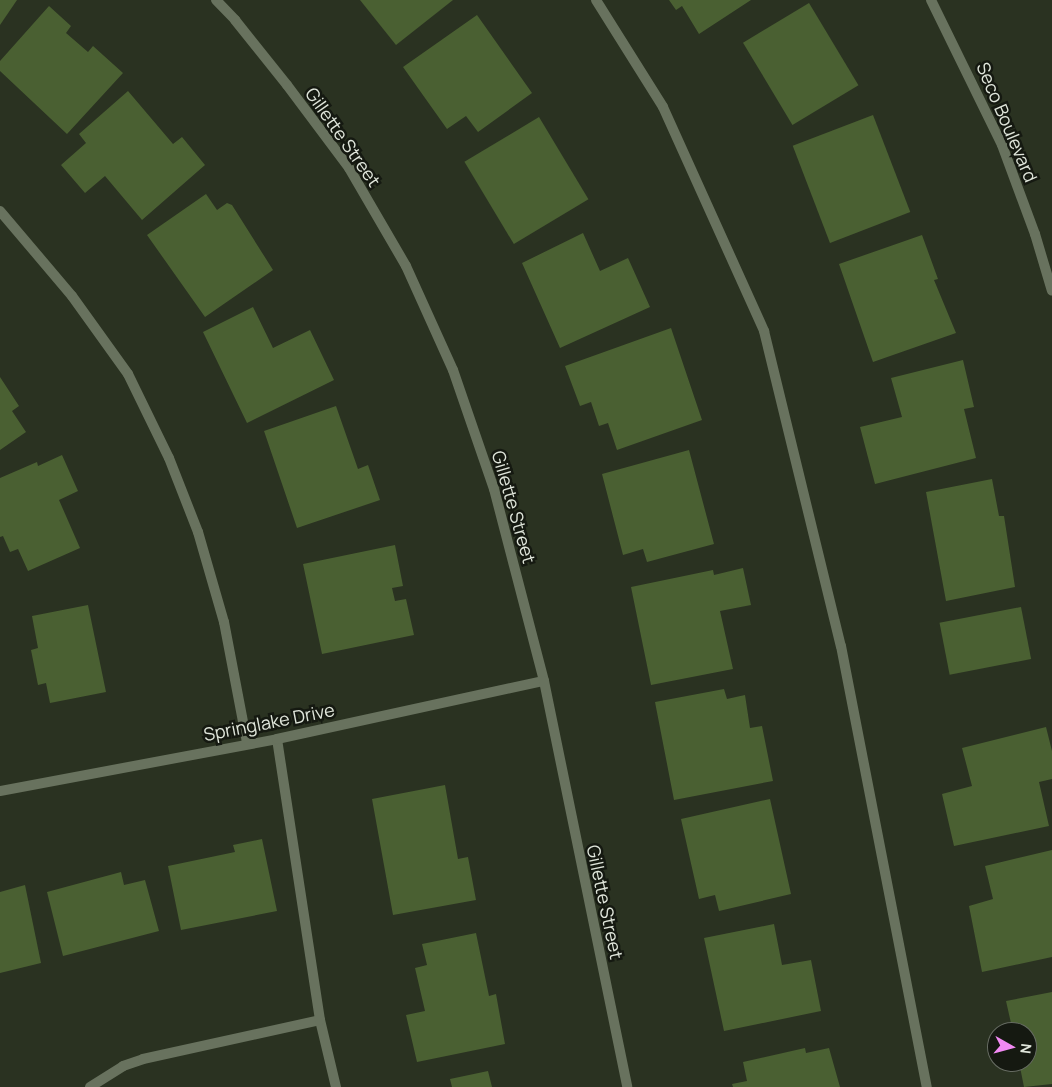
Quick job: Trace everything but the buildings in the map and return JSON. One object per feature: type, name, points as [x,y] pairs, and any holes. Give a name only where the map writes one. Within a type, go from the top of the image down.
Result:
[{"type":"street","name":"Gillette Street","points":[[216,0],[235,20],[287,85],[349,168],[406,266],[452,370],[494,489],[544,681],[627,1087]]},
{"type":"street","points":[[596,0],[663,106],[764,331],[841,646],[927,1087]]},
{"type":"street","name":"Seco Boulevard","points":[[931,0],[1002,145],[1035,234],[1052,290]]},
{"type":"street","points":[[0,211],[72,296],[128,374],[169,458],[198,532],[224,622],[247,743]]},
{"type":"street","name":"Springlake Drive","points":[[0,791],[247,743],[277,739],[544,681]]},
{"type":"street","points":[[277,739],[320,1020],[336,1087]]},
{"type":"street","points":[[90,1087],[123,1066],[143,1059],[320,1020]]}]
